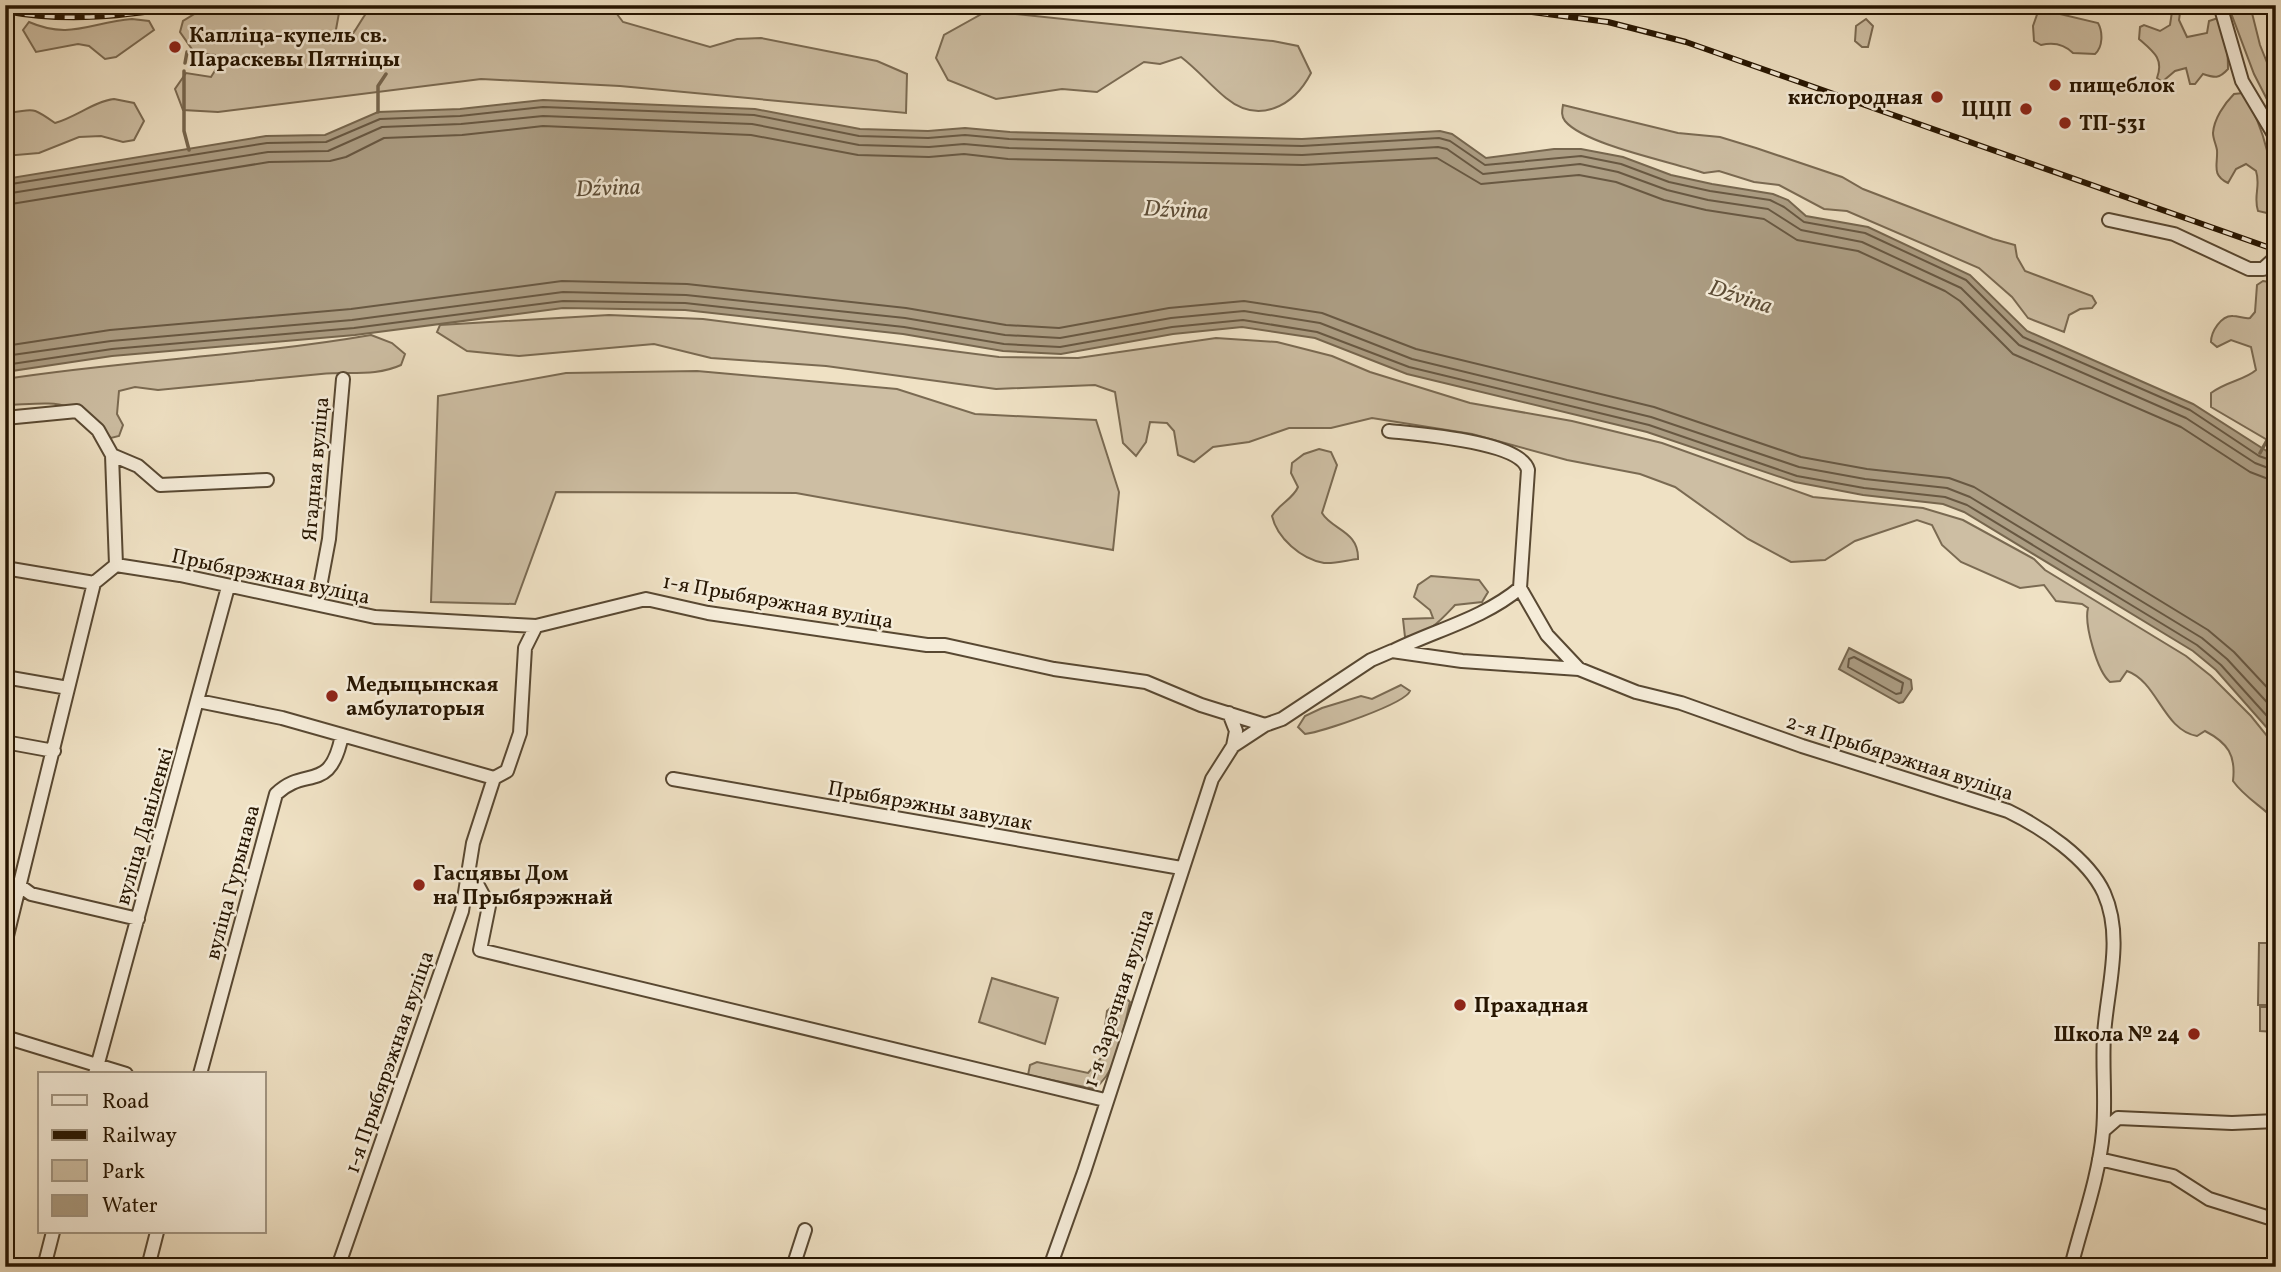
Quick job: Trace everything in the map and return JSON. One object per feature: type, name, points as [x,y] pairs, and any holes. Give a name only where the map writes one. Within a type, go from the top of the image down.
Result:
[{"type":"street","points":[[2220,5],[2242,81],[2276,138]]},
{"type":"street","points":[[2109,220],[2174,234],[2249,270],[2263,269],[2276,257]]},
{"type":"street","name":"Ягадная вуліца","points":[[317,603],[329,539],[343,379]]},
{"type":"street","points":[[5,418],[77,411],[98,430],[113,455],[116,565],[94,583],[5,944]]},
{"type":"street","points":[[1389,431],[1495,447],[1527,464],[1520,588],[1547,635],[1579,669]]},
{"type":"street","points":[[113,455],[138,466],[160,485],[267,480]]},
{"type":"street","name":"Прыбярэжная вуліца","points":[[116,565],[180,575],[375,617],[536,626]]},
{"type":"street","points":[[5,568],[94,583]]},
{"type":"street","name":"вуліца Даніленкі","points":[[97,1070],[228,587]]},
{"type":"street","name":"1-я Зарэчная вуліца","points":[[1050,1267],[1084,1172],[1105,1100],[1212,779],[1233,746],[1265,724],[1282,719],[1371,660],[1445,631],[1506,600],[1520,588]]},
{"type":"street","name":"1-я Прыбярэжная вуліца","points":[[338,1267],[462,911],[473,843],[494,778],[508,771],[520,733],[525,648],[536,626],[646,599],[708,613],[927,645],[944,645],[1054,669],[1146,682],[1265,724]]},
{"type":"street","points":[[1392,651],[1462,661],[1579,669]]},
{"type":"street","name":"2-я Прыбярэжная вуліца","points":[[1579,669],[1636,692],[1681,703],[1802,746],[2008,811],[2037,825],[2073,854],[2103,891],[2116,927],[2104,1035],[2103,1131],[2099,1158],[2071,1267]]},
{"type":"street","points":[[5,677],[68,688]]},
{"type":"street","points":[[198,701],[342,735],[494,778]]},
{"type":"street","points":[[1229,713],[1236,731],[1233,746]]},
{"type":"street","name":"вуліца Гурынава","points":[[201,1072],[276,794],[282,788],[328,770],[337,758],[342,735]]},
{"type":"street","points":[[5,742],[54,751]]},
{"type":"street","name":"Прыбярэжны завулак","points":[[673,779],[1181,868]]},
{"type":"street","points":[[469,869],[489,906],[480,950],[1105,1100]]},
{"type":"street","points":[[5,883],[20,886],[31,894],[138,919]]},
{"type":"street","points":[[5,1037],[97,1070]]},
{"type":"street","points":[[2103,1131],[2118,1118],[2232,1123],[2276,1121]]},
{"type":"street","points":[[2099,1158],[2173,1176],[2209,1199],[2276,1220]]},
{"type":"street","points":[[793,1267],[805,1230]]},
{"type":"street","points":[[44,1267],[52,1234]]},
{"type":"street","points":[[148,1267],[156,1234]]},
{"type":"green space","points":[[53,5],[138,5],[122,12]]},
{"type":"green space","points":[[232,5],[333,5],[339,13],[335,35],[347,40],[367,12],[376,5],[610,5],[623,22],[710,47],[737,39],[761,38],[877,61],[907,74],[906,113],[620,86],[481,79],[218,112],[183,110],[175,89],[186,73],[211,77],[221,61],[215,55],[194,52],[180,32],[183,21],[201,10]]},
{"type":"green space","points":[[2173,5],[2181,5],[2179,20],[2187,37],[2207,33],[2209,21],[2218,18],[2225,36],[2228,56],[2228,69],[2222,75],[2214,77],[2203,74],[2195,84],[2190,84],[2186,68],[2175,71],[2162,82],[2157,78],[2158,61],[2139,39],[2140,27],[2144,25],[2160,31],[2170,25]]},
{"type":"green space","points":[[2228,5],[2250,5],[2260,45],[2276,85],[2276,117],[2254,74]]},
{"type":"green space","points":[[2264,5],[2276,5],[2276,44]]},
{"type":"green space","points":[[2039,9],[2098,23],[2101,39],[2098,51],[2095,54],[2073,53],[2058,44],[2041,45],[2034,41],[2033,26]]},
{"type":"green space","points":[[987,11],[1273,41],[1298,46],[1311,73],[1304,85],[1285,103],[1263,111],[1238,106],[1181,57],[1160,64],[1144,62],[1097,92],[1062,89],[996,99],[948,80],[936,58],[944,35]]},
{"type":"green space","points":[[132,19],[149,21],[154,30],[116,57],[105,59],[89,46],[78,44],[36,52],[23,30],[29,22],[57,30],[69,30]]},
{"type":"green space","points":[[1866,19],[1873,26],[1868,47],[1862,47],[1855,41],[1856,26]]},
{"type":"green space","points":[[2243,93],[2263,135],[2271,168],[2271,200],[2267,213],[2258,211],[2256,171],[2246,164],[2236,169],[2228,183],[2219,177],[2216,169],[2217,150],[2213,133],[2215,122],[2234,94]]},
{"type":"green space","points":[[114,99],[134,103],[144,121],[134,140],[123,142],[101,136],[79,137],[39,153],[5,156],[5,113],[31,110],[55,123]]},
{"type":"green space","points":[[1563,105],[1678,133],[1720,137],[1842,177],[1863,189],[2015,245],[2017,257],[2025,271],[2092,296],[2096,303],[2092,308],[2080,309],[2069,315],[2064,332],[2028,318],[2012,297],[1979,268],[1847,211],[1824,209],[1779,185],[1754,182],[1719,171],[1704,173],[1591,138],[1565,121],[1562,115]]},
{"type":"green space","points":[[2263,281],[2276,283],[2276,445],[2211,407],[2211,393],[2256,370],[2251,347],[2231,340],[2217,347],[2211,342],[2211,338],[2224,318],[2250,318],[2255,312],[2257,285]]},
{"type":"green space","points":[[609,315],[703,319],[999,357],[1078,358],[1216,338],[1277,342],[1332,356],[1370,372],[1470,403],[1572,421],[1662,443],[1813,497],[1923,508],[1963,520],[2034,559],[2045,570],[2186,656],[2211,676],[2251,716],[2276,747],[2276,821],[2233,781],[2232,757],[2220,740],[2205,731],[2197,736],[2176,725],[2146,685],[2127,671],[2120,681],[2110,682],[2093,647],[2088,625],[2088,608],[2082,604],[2056,601],[2044,585],[2020,588],[1961,562],[1942,545],[1932,525],[1917,520],[1855,541],[1825,560],[1791,562],[1748,539],[1675,487],[1640,474],[1567,460],[1472,434],[1372,418],[1331,428],[1289,428],[1249,442],[1213,447],[1194,462],[1178,455],[1174,431],[1167,423],[1150,422],[1146,442],[1136,456],[1123,443],[1115,392],[1095,385],[996,389],[826,366],[711,358],[654,344],[519,356],[467,351],[437,332],[440,325]]},
{"type":"green space","points":[[371,335],[392,343],[405,354],[401,365],[372,372],[321,374],[158,390],[135,387],[119,391],[117,414],[123,425],[119,436],[111,438],[85,415],[63,405],[5,405],[5,379]]},
{"type":"green space","points":[[697,371],[897,389],[975,414],[1096,420],[1119,492],[1113,550],[796,493],[556,492],[515,604],[431,602],[438,396],[566,373]]},
{"type":"green space","points":[[1319,449],[1331,452],[1337,465],[1322,513],[1354,542],[1358,559],[1324,563],[1307,557],[1291,546],[1279,532],[1272,516],[1298,487],[1291,473],[1292,463],[1304,454]]},
{"type":"green space","points":[[1431,576],[1479,580],[1488,592],[1482,602],[1455,605],[1427,630],[1405,637],[1403,619],[1433,618],[1430,610],[1414,597],[1418,585]]},
{"type":"green space","points":[[1401,685],[1410,691],[1379,710],[1305,734],[1298,727],[1305,716],[1322,708],[1361,696],[1372,699]]},
{"type":"green space","points":[[2259,943],[2276,943],[2276,1005],[2258,1005]]},
{"type":"green space","points":[[992,978],[1058,998],[1045,1044],[979,1022]]},
{"type":"green space","points":[[1124,996],[1130,1002],[1118,1049],[1109,1072],[1094,1089],[1028,1075],[1030,1065],[1037,1062],[1088,1073],[1101,1058],[1107,1011]]},
{"type":"green space","points":[[2260,1007],[2275,1007],[2275,1032],[2260,1031]]},
{"type":"water","name":"Dźvina","points":[[543,100],[755,109],[860,129],[928,131],[965,128],[1010,132],[1302,139],[1440,131],[1452,134],[1486,158],[1554,149],[1581,149],[1623,157],[1671,175],[1773,194],[1788,200],[1806,216],[1868,227],[1970,275],[2027,331],[2193,404],[2276,457],[2276,738],[2216,670],[2193,651],[1964,512],[1943,504],[1863,495],[1795,482],[1647,432],[1407,374],[1315,338],[1242,327],[1173,334],[1061,354],[1003,351],[903,334],[685,310],[563,308],[355,335],[112,356],[5,372],[5,179],[266,136],[325,135],[378,112],[460,109]]},
{"type":"water","points":[[1849,648],[1911,680],[1912,689],[1903,702],[1899,703],[1839,669]]},
{"type":"waterway","points":[[185,63],[187,52]]},
{"type":"waterway","points":[[184,71],[184,131],[189,150]]},
{"type":"waterway","points":[[378,112],[378,86],[386,74]]},
{"type":"waterway","points":[[2260,453],[2276,424]]},
{"type":"railway","points":[[5,11],[51,17],[97,17],[188,5]]},
{"type":"railway","points":[[1080,5],[1166,12],[1354,5]]},
{"type":"railway","points":[[1479,5],[1608,22],[1686,42],[2276,250]]},
{"type":"place","name":"Капліца-купель св. Параскевы Пятніцы","points":[[175,47]]},
{"type":"place","name":"пищеблок","points":[[2055,85]]},
{"type":"place","name":"кислородная","points":[[1937,97]]},
{"type":"place","name":"ЦЦП","points":[[2026,109]]},
{"type":"place","name":"ТП-531","points":[[2065,123]]},
{"type":"place","name":"Медыцынская амбулаторыя","points":[[332,696]]},
{"type":"place","name":"Гасцявы Дом на Прыбярэжнай","points":[[419,885]]},
{"type":"place","name":"Прахадная","points":[[1460,1005]]},
{"type":"place","name":"Школа № 24","points":[[2194,1034]]}]
